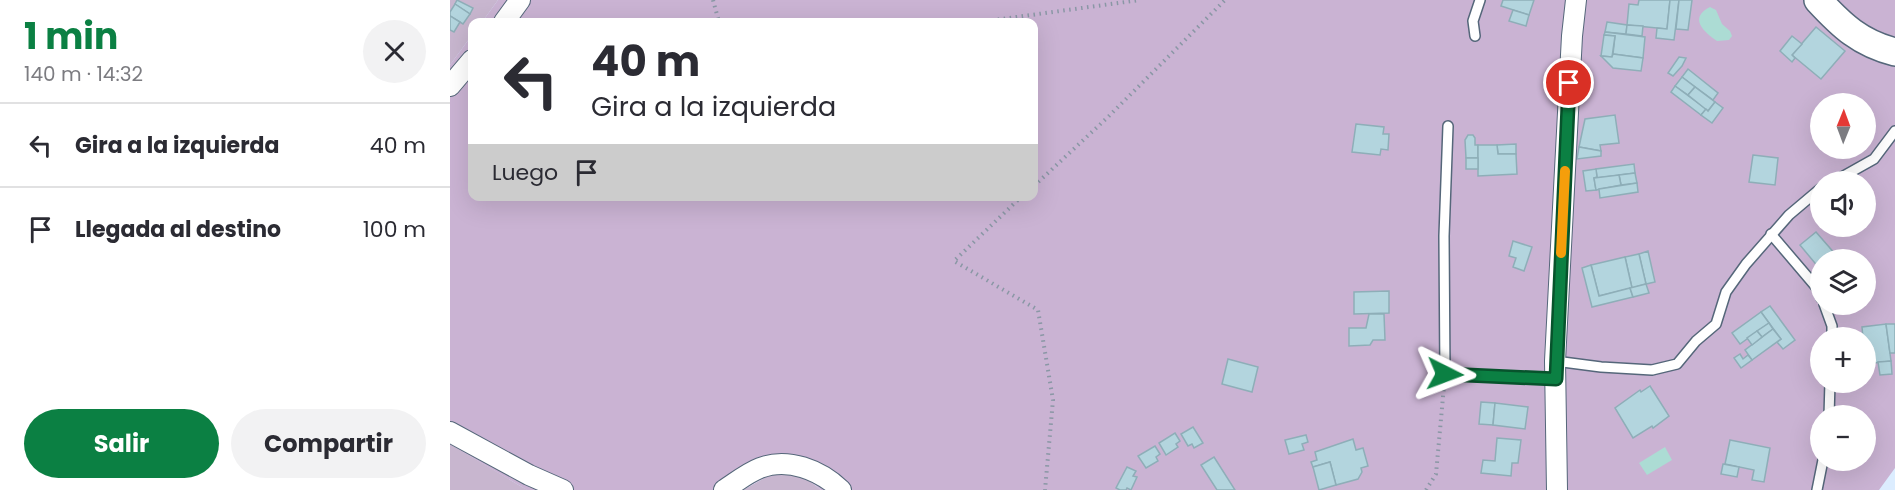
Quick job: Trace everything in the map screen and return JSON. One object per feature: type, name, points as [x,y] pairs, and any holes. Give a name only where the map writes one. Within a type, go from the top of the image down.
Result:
[{"type":"street","points":[[507,18],[520,0]]},
{"type":"street","points":[[1557,490],[1555,370],[1572,36],[1576,0]]},
{"type":"street","points":[[1818,0],[1841,25],[1876,47],[1895,52]]},
{"type":"street","points":[[450,86],[468,65]]},
{"type":"street","points":[[450,432],[529,475],[563,490]]},
{"type":"street","points":[[724,490],[758,469],[779,464],[805,468],[823,474],[841,490]]},
{"type":"lane","points":[[1475,36],[1473,21],[1480,0]]},
{"type":"lane","points":[[1448,126],[1444,236],[1445,374],[1600,367],[1652,370],[1677,364],[1696,341],[1716,324],[1726,292],[1746,264],[1789,215],[1810,197]]},
{"type":"lane","points":[[1853,171],[1874,159],[1895,130]]},
{"type":"lane","points":[[1771,234],[1810,280]]},
{"type":"lane","points":[[1817,490],[1821,471]]},
{"type":"path","points":[[713,0],[718,18]]},
{"type":"path","points":[[1009,18],[1140,0]]},
{"type":"path","points":[[1038,182],[1108,117],[1225,0]]},
{"type":"path","points":[[1017,201],[954,261],[1038,310],[1053,400],[1045,490]]},
{"type":"path","points":[[1426,490],[1436,474],[1445,374]]},
{"type":"shaded area","points":[[450,0],[498,0],[485,18],[468,18],[468,40],[450,65]]},
{"type":"shaded area","points":[[498,0],[1895,0],[1895,468],[1879,490],[821,490],[801,477],[783,473],[764,478],[743,490],[527,490],[453,446],[450,438],[450,65],[468,40],[468,201],[1038,201],[1038,18],[485,18]]},
{"type":"shaded area","points":[[1710,7],[1716,10],[1722,24],[1730,31],[1732,36],[1729,40],[1717,41],[1700,25],[1700,16]]},
{"type":"shaded area","points":[[450,444],[522,487],[528,490],[450,490]]},
{"type":"shaded area","points":[[1665,447],[1672,460],[1647,475],[1639,463]]},
{"type":"shaded area","points":[[782,473],[803,478],[821,490],[743,490],[768,476]]},
{"type":"building","points":[[457,0],[473,8],[470,14],[455,4]]},
{"type":"building","points":[[1503,0],[1534,0],[1529,15],[1501,6]]},
{"type":"building","points":[[1639,0],[1670,0],[1667,29],[1627,25],[1629,4],[1638,5]]},
{"type":"building","points":[[1670,0],[1679,0],[1674,40],[1656,38],[1657,28],[1667,29]]},
{"type":"building","points":[[1679,0],[1692,0],[1688,30],[1676,29]]},
{"type":"building","points":[[455,4],[470,14],[463,24],[450,16]]},
{"type":"building","points":[[1513,10],[1529,15],[1526,26],[1509,21]]},
{"type":"building","points":[[450,16],[460,22],[454,32],[450,30]]},
{"type":"building","points":[[1607,22],[1627,25],[1626,34],[1605,32]]},
{"type":"building","points":[[1627,25],[1643,26],[1642,36],[1626,34]]},
{"type":"building","points":[[1816,27],[1845,51],[1821,79],[1792,55]]},
{"type":"building","points":[[1605,32],[1645,37],[1643,58],[1613,54],[1615,36],[1604,35]]},
{"type":"building","points":[[1604,35],[1615,36],[1612,57],[1601,56]]},
{"type":"building","points":[[1792,36],[1802,44],[1792,55],[1795,58],[1792,62],[1780,51]]},
{"type":"building","points":[[1613,54],[1643,58],[1641,71],[1613,68],[1601,56],[1612,57]]},
{"type":"building","points":[[1679,57],[1686,58],[1673,76],[1668,73]]},
{"type":"building","points":[[1688,69],[1718,93],[1713,100],[1682,77]]},
{"type":"building","points":[[1682,77],[1695,87],[1688,95],[1675,86]]},
{"type":"building","points":[[1675,86],[1706,109],[1701,115],[1671,92]]},
{"type":"building","points":[[1695,87],[1715,102],[1708,111],[1688,95]]},
{"type":"building","points":[[1715,102],[1723,108],[1712,123],[1701,115],[1706,109],[1708,111]]},
{"type":"building","points":[[1615,115],[1619,143],[1600,145],[1601,151],[1579,147],[1585,119]]},
{"type":"building","points":[[1356,124],[1384,127],[1383,134],[1389,134],[1388,150],[1381,149],[1380,155],[1352,152]]},
{"type":"building","points":[[1468,135],[1473,135],[1475,138],[1475,145],[1478,145],[1478,158],[1466,158],[1465,140]]},
{"type":"building","points":[[1516,144],[1516,154],[1498,154],[1497,145]]},
{"type":"building","points":[[1478,145],[1497,145],[1498,154],[1516,154],[1517,174],[1478,176]]},
{"type":"building","points":[[1579,147],[1601,151],[1601,156],[1577,159]]},
{"type":"building","points":[[1753,155],[1778,158],[1775,185],[1749,182]]},
{"type":"building","points":[[1466,158],[1478,158],[1478,169],[1466,169]]},
{"type":"building","points":[[1634,164],[1635,173],[1597,178],[1596,169]]},
{"type":"building","points":[[1596,169],[1597,177],[1594,178],[1596,190],[1586,191],[1583,171]]},
{"type":"building","points":[[1635,173],[1637,183],[1621,185],[1619,175]]},
{"type":"building","points":[[1619,175],[1621,185],[1596,190],[1594,178]]},
{"type":"building","points":[[1637,183],[1638,192],[1600,198],[1599,189]]},
{"type":"building","points":[[1810,237],[1820,237],[1831,249],[1810,249],[1810,257],[1800,245]]},
{"type":"building","points":[[1513,241],[1532,247],[1524,271],[1513,267],[1516,258],[1509,256]]},
{"type":"building","points":[[1648,251],[1655,282],[1646,284],[1639,254]]},
{"type":"building","points":[[1639,254],[1646,284],[1632,288],[1625,257]]},
{"type":"building","points":[[1625,257],[1632,288],[1599,296],[1591,265]]},
{"type":"building","points":[[1591,265],[1599,296],[1630,288],[1633,297],[1592,307],[1582,268]]},
{"type":"building","points":[[1646,284],[1649,293],[1633,297],[1630,288]]},
{"type":"building","points":[[1389,291],[1389,313],[1354,314],[1354,292]]},
{"type":"building","points":[[1770,306],[1795,340],[1783,349],[1777,342],[1781,339],[1761,312]]},
{"type":"building","points":[[1761,312],[1769,323],[1740,344],[1732,333]]},
{"type":"building","points":[[1369,314],[1384,314],[1385,340],[1373,340],[1370,345],[1349,346],[1349,328],[1366,328]]},
{"type":"building","points":[[1769,323],[1773,329],[1762,337],[1757,331]]},
{"type":"building","points":[[1886,324],[1891,361],[1876,363],[1876,327],[1862,327]]},
{"type":"building","points":[[1886,324],[1895,324],[1895,353],[1890,353]]},
{"type":"building","points":[[1773,329],[1781,339],[1752,360],[1745,350]]},
{"type":"building","points":[[1757,331],[1762,337],[1752,345],[1747,338]]},
{"type":"building","points":[[1740,354],[1743,359],[1748,355],[1752,360],[1741,368],[1734,358]]},
{"type":"building","points":[[1228,359],[1258,367],[1252,392],[1222,384]]},
{"type":"building","points":[[1891,361],[1892,374],[1880,375],[1878,362]]},
{"type":"building","points":[[1650,386],[1669,416],[1653,428],[1652,426],[1633,438],[1615,408],[1640,390],[1641,392]]},
{"type":"building","points":[[1481,402],[1495,403],[1493,425],[1479,424]]},
{"type":"building","points":[[1495,403],[1528,407],[1525,429],[1493,425]]},
{"type":"building","points":[[1193,427],[1203,443],[1194,448],[1192,444],[1188,446],[1181,434]]},
{"type":"building","points":[[1175,433],[1180,441],[1176,444],[1178,447],[1166,455],[1159,443]]},
{"type":"building","points":[[1306,435],[1308,442],[1302,444],[1304,450],[1289,454],[1285,440]]},
{"type":"building","points":[[1497,438],[1521,440],[1518,463],[1512,463],[1511,476],[1481,473],[1483,460],[1495,461]]},
{"type":"building","points":[[1353,439],[1356,450],[1363,448],[1368,466],[1361,468],[1362,472],[1358,479],[1336,485],[1330,462],[1313,467],[1311,462],[1317,460],[1315,452]]},
{"type":"building","points":[[1730,440],[1770,448],[1764,482],[1752,480],[1754,470],[1725,464]]},
{"type":"building","points":[[1155,446],[1160,454],[1156,457],[1158,461],[1146,468],[1138,456]]},
{"type":"building","points":[[1214,457],[1235,490],[1217,490],[1201,465]]},
{"type":"building","points":[[1330,462],[1336,485],[1319,490],[1313,467]]},
{"type":"building","points":[[1723,464],[1739,467],[1737,477],[1721,474]]},
{"type":"building","points":[[1127,467],[1136,471],[1133,476],[1137,477],[1131,490],[1127,488],[1120,490],[1116,488]]},
{"type":"slow traffic","points":[[1561,253],[1565,171]]},
{"type":"route","points":[[1445,374],[1556,379],[1569,83]]}]
